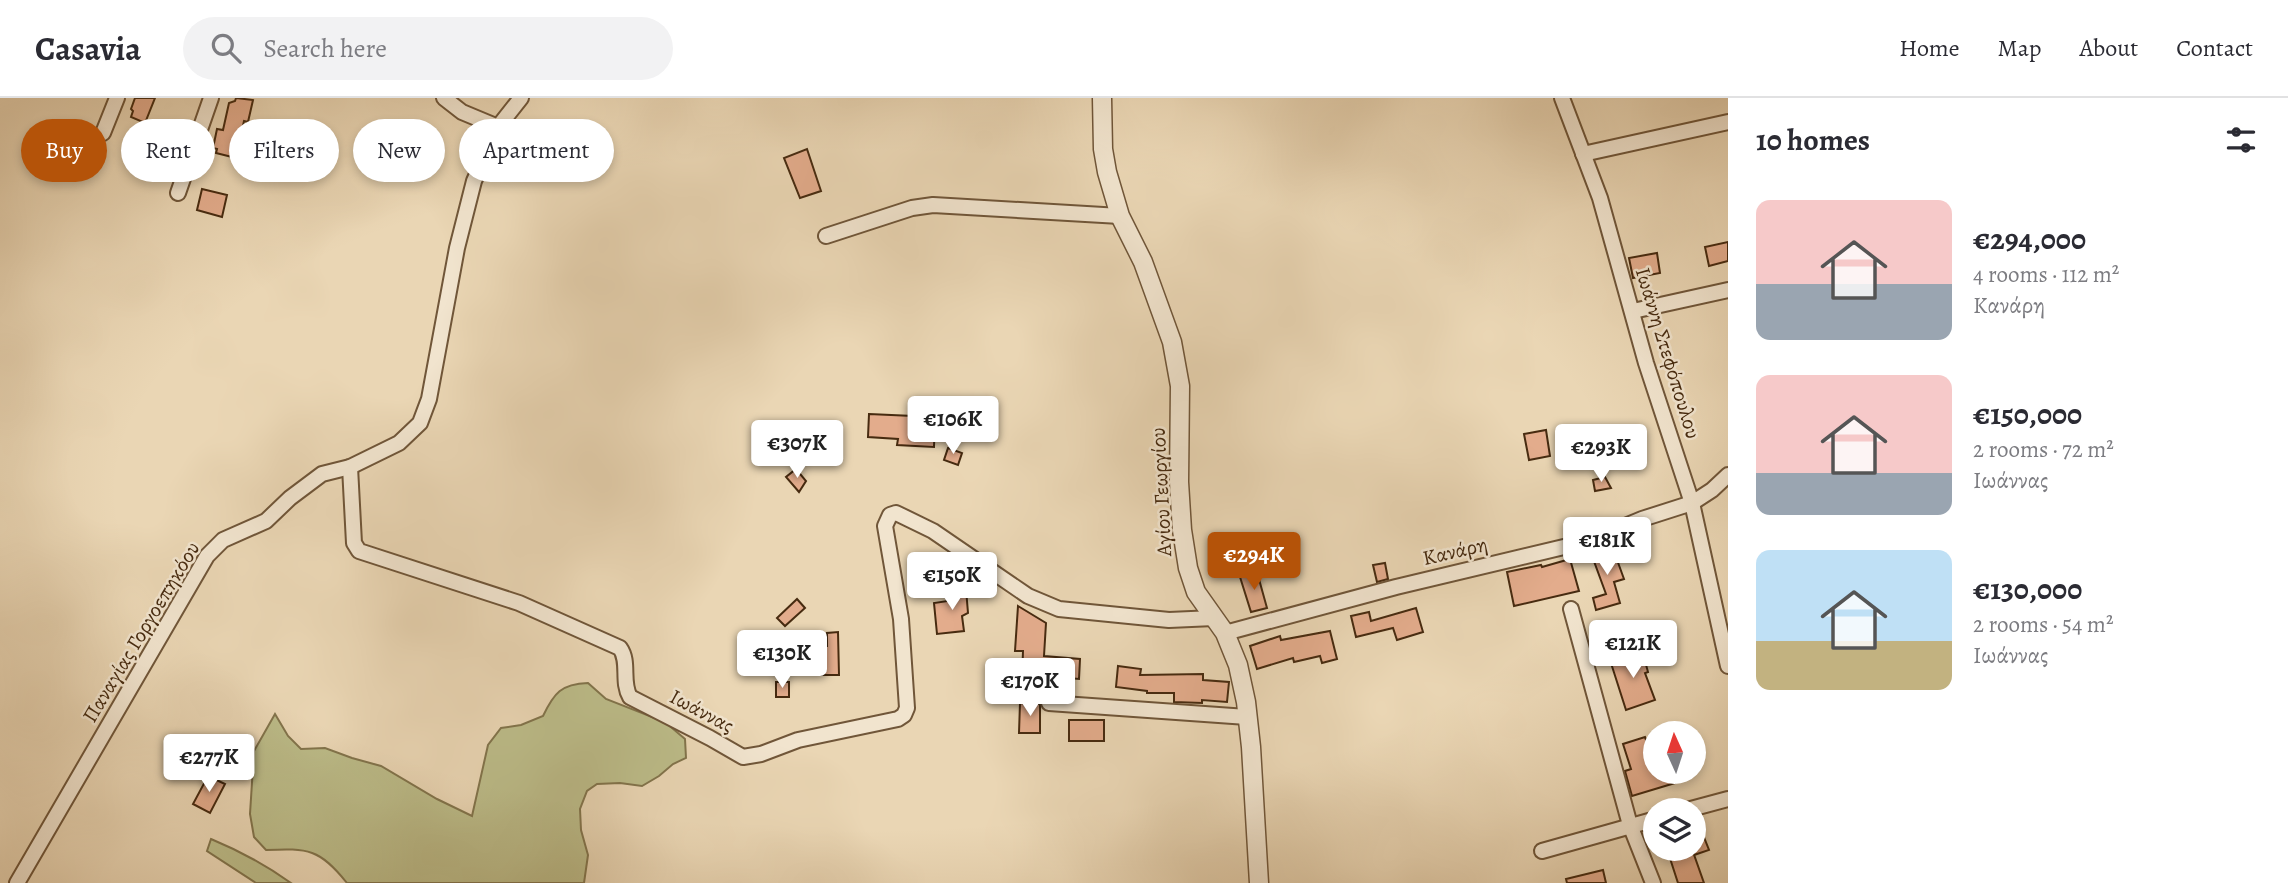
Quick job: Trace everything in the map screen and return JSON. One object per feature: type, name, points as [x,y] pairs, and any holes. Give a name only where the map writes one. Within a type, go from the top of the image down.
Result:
[{"type":"street","points":[[107,123],[117,98]]},
{"type":"street","points":[[178,193],[211,98]]},
{"type":"street","points":[[444,98],[462,112],[479,119]]},
{"type":"street","name":"Παναγίας Γοργοεπηκόου","points":[[504,119],[521,98]]},
{"type":"street","name":"Αγίου Γεωργίου","points":[[1102,98],[1103,149],[1107,172],[1120,216],[1143,262],[1172,341],[1181,386],[1179,471],[1182,530],[1188,568],[1196,592],[1225,633],[1238,665],[1247,717],[1259,883]]},
{"type":"street","name":"Ιωάννη Στεφόπουλου","points":[[1562,98],[1601,198],[1646,363],[1692,503],[1728,666]]},
{"type":"street","points":[[1583,154],[1728,121]]},
{"type":"street","name":"Παναγίας Γοργοεπηκόου","points":[[18,883],[207,556],[223,540],[266,521],[289,498],[322,474],[349,467],[399,443],[420,423],[429,400],[457,248],[474,182]]},
{"type":"street","points":[[826,236],[912,208],[933,205],[1120,216]]},
{"type":"street","points":[[1633,312],[1728,289]]},
{"type":"street","name":"Ιωάννας","points":[[349,467],[355,543],[359,551],[519,603],[620,648],[624,656],[626,690],[630,697],[743,757],[761,754],[798,740],[898,719],[904,715],[907,708],[901,619],[886,526],[890,516],[896,513],[933,531],[1028,596],[1059,609],[1169,620],[1214,618]]},
{"type":"street","name":"Κανάρη","points":[[1225,633],[1396,587],[1589,541],[1642,519],[1692,503],[1728,475]]},
{"type":"street","points":[[1571,609],[1630,825],[1653,883]]},
{"type":"street","points":[[1049,703],[1247,717]]},
{"type":"street","points":[[1706,805],[1728,799]]},
{"type":"street","points":[[1542,851],[1643,822]]},
{"type":"green space","points":[[588,683],[606,699],[665,722],[685,739],[686,758],[642,786],[597,784],[587,791],[580,809],[581,830],[588,855],[584,883],[347,883],[321,857],[303,851],[266,850],[254,837],[250,814],[254,751],[275,714],[288,736],[301,749],[325,748],[381,766],[472,816],[488,745],[501,728],[521,725],[543,716],[560,691],[571,685]]},
{"type":"green space","points":[[211,839],[272,870],[291,883],[256,883],[207,851]]},
{"type":"building","points":[[135,98],[155,98],[147,119],[131,117]]},
{"type":"building","points":[[236,98],[253,100],[249,119],[229,119],[229,156],[216,153],[215,138],[217,129],[223,130],[229,103]]},
{"type":"building","points":[[807,149],[821,191],[800,198],[784,158]]},
{"type":"building","points":[[202,189],[227,195],[222,217],[197,210]]},
{"type":"building","points":[[1728,242],[1728,261],[1709,266],[1705,247]]},
{"type":"building","points":[[1657,253],[1660,273],[1633,278],[1629,258]]},
{"type":"building","points":[[869,414],[935,417],[934,447],[897,445],[898,439],[868,437]]},
{"type":"building","points":[[1546,430],[1550,456],[1529,460],[1524,434]]},
{"type":"building","points":[[948,448],[962,453],[958,465],[944,460]]},
{"type":"building","points":[[796,469],[806,481],[799,492],[786,477]]},
{"type":"building","points":[[1605,477],[1611,488],[1595,491],[1593,480]]},
{"type":"building","points":[[1612,546],[1624,579],[1614,582],[1620,603],[1596,610],[1593,598],[1606,594],[1591,553]]},
{"type":"building","points":[[1570,559],[1579,591],[1514,606],[1507,572],[1541,565],[1542,567]]},
{"type":"building","points":[[1385,563],[1388,579],[1377,582],[1373,565]]},
{"type":"building","points":[[1257,572],[1267,608],[1251,612],[1240,577]]},
{"type":"building","points":[[966,589],[968,613],[962,616],[964,631],[937,634],[934,603],[948,601],[947,591]]},
{"type":"building","points":[[797,599],[805,608],[785,626],[777,618]]},
{"type":"building","points":[[1018,606],[1046,623],[1044,656],[1080,659],[1079,679],[1046,676],[1045,681],[1022,680],[1023,651],[1015,651]]},
{"type":"building","points":[[1416,608],[1423,632],[1397,640],[1393,628],[1356,637],[1351,616],[1369,612],[1371,621]]},
{"type":"building","points":[[1330,631],[1337,659],[1322,663],[1320,656],[1294,662],[1293,658],[1257,669],[1250,646],[1280,636],[1281,640]]},
{"type":"building","points":[[838,632],[839,675],[805,675],[804,647],[827,646],[827,633]]},
{"type":"building","points":[[1642,650],[1648,672],[1645,673],[1655,700],[1626,710],[1610,660]]},
{"type":"building","points":[[1118,666],[1141,669],[1140,675],[1203,674],[1203,680],[1229,682],[1227,702],[1174,702],[1174,693],[1147,693],[1116,687]]},
{"type":"building","points":[[776,682],[789,682],[789,697],[776,697]]},
{"type":"building","points":[[1020,703],[1040,704],[1040,733],[1019,733]]},
{"type":"building","points":[[1069,720],[1104,720],[1104,741],[1069,741]]},
{"type":"building","points":[[1643,738],[1643,784],[1672,784],[1632,796],[1625,771],[1631,769],[1623,744]]},
{"type":"building","points":[[208,776],[225,784],[210,813],[193,804]]},
{"type":"building","points":[[1671,861],[1696,861],[1704,883],[1678,883]]},
{"type":"building","points":[[1603,870],[1606,883],[1567,883],[1566,879]]}]
